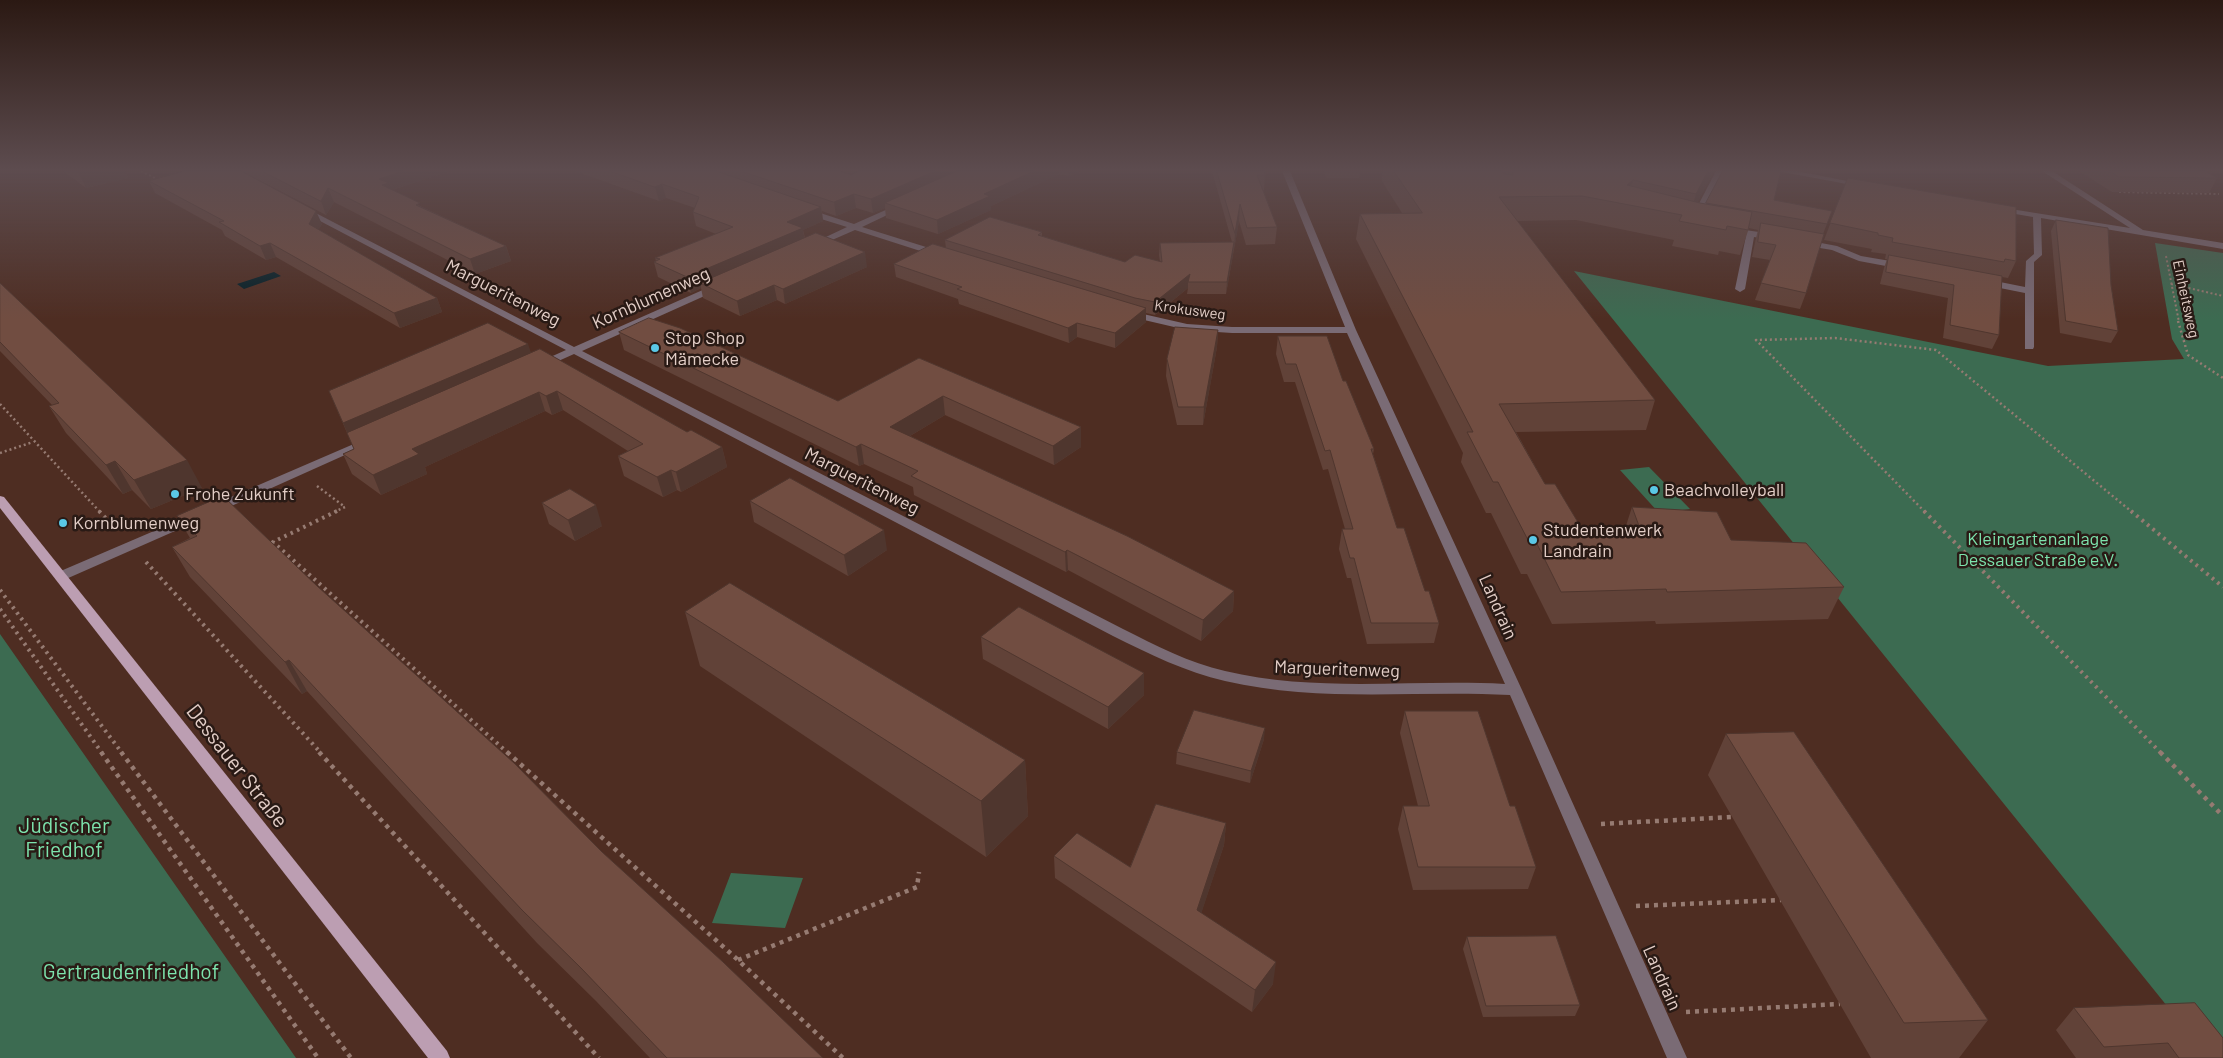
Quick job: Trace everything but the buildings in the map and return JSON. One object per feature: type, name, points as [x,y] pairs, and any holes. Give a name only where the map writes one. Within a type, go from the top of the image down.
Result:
[{"type":"main road","name":"Dessauer Straße","points":[[0,500],[440,1058]]},
{"type":"street","name":"Margueritenweg","points":[[324,220],[1148,648],[1191,667],[1261,684],[1303,688],[1361,690],[1472,687],[1515,690]]},
{"type":"street","points":[[834,220],[946,256]]},
{"type":"street","points":[[800,251],[868,220]]},
{"type":"street","name":"Landrain","points":[[1306,220],[1351,330],[1515,690],[1677,1058]]},
{"type":"street","points":[[2029,346],[2030,261],[2038,255],[2037,220]]},
{"type":"street","points":[[2069,220],[2223,246]]},
{"type":"street","points":[[2123,220],[2143,233]]},
{"type":"street","points":[[1722,229],[1786,239]]},
{"type":"street","points":[[1740,289],[1750,234]]},
{"type":"street","points":[[1796,241],[1834,248],[1859,258],[1916,269]]},
{"type":"street","points":[[1972,280],[2029,291]]},
{"type":"street","name":"Kornblumenweg","points":[[530,370],[728,282]]},
{"type":"street","name":"Krokusweg","points":[[1122,311],[1196,327],[1232,330],[1351,330]]},
{"type":"street","points":[[61,576],[378,437]]},
{"type":"path","name":"Einheitsweg","points":[[2162,236],[2182,339],[2188,355],[2223,378]]},
{"type":"path","points":[[2171,284],[2223,296]]},
{"type":"path","points":[[2223,587],[1936,350],[1834,338],[1756,340],[2223,816]]},
{"type":"path","points":[[0,404],[599,1058]]},
{"type":"path","points":[[0,453],[33,442]]},
{"type":"path","points":[[297,472],[345,507],[273,542],[738,960],[843,1058]]},
{"type":"path","points":[[0,590],[351,1058]]},
{"type":"path","points":[[0,609],[318,1058]]},
{"type":"path","points":[[1574,825],[1732,817]]},
{"type":"path","points":[[738,960],[917,887],[919,872]]},
{"type":"path","points":[[1610,907],[1781,900]]},
{"type":"path","points":[[1656,1013],[1840,1004]]},
{"type":"green space","name":"Kleingartenanlage Dessauer Straße e.V.","points":[[2155,243],[2223,253],[2223,1058],[2209,1058],[1574,271],[2048,366],[2184,359],[2172,339]]},
{"type":"green space","name":"Beachvolleyball","points":[[1649,467],[1690,509],[1659,513],[1620,470]]},
{"type":"green space","name":"Gertraudenfriedhof","points":[[0,634],[296,1058],[0,1058]]},
{"type":"green space","points":[[731,873],[803,878],[785,928],[712,923]]},
{"type":"water","points":[[274,272],[281,276],[244,289],[237,284]]},
{"type":"place","name":"Stop Shop Mämecke","points":[[655,348]]},
{"type":"place","name":"Beachvolleyball","points":[[1654,490]]},
{"type":"place","name":"Frohe Zukunft","points":[[175,494]]},
{"type":"place","name":"Kornblumenweg","points":[[63,523]]},
{"type":"place","name":"Studentenwerk Landrain","points":[[1533,540]]},
{"type":"park label","name":"Jüdischer Friedhof","points":[[64,838]]}]
